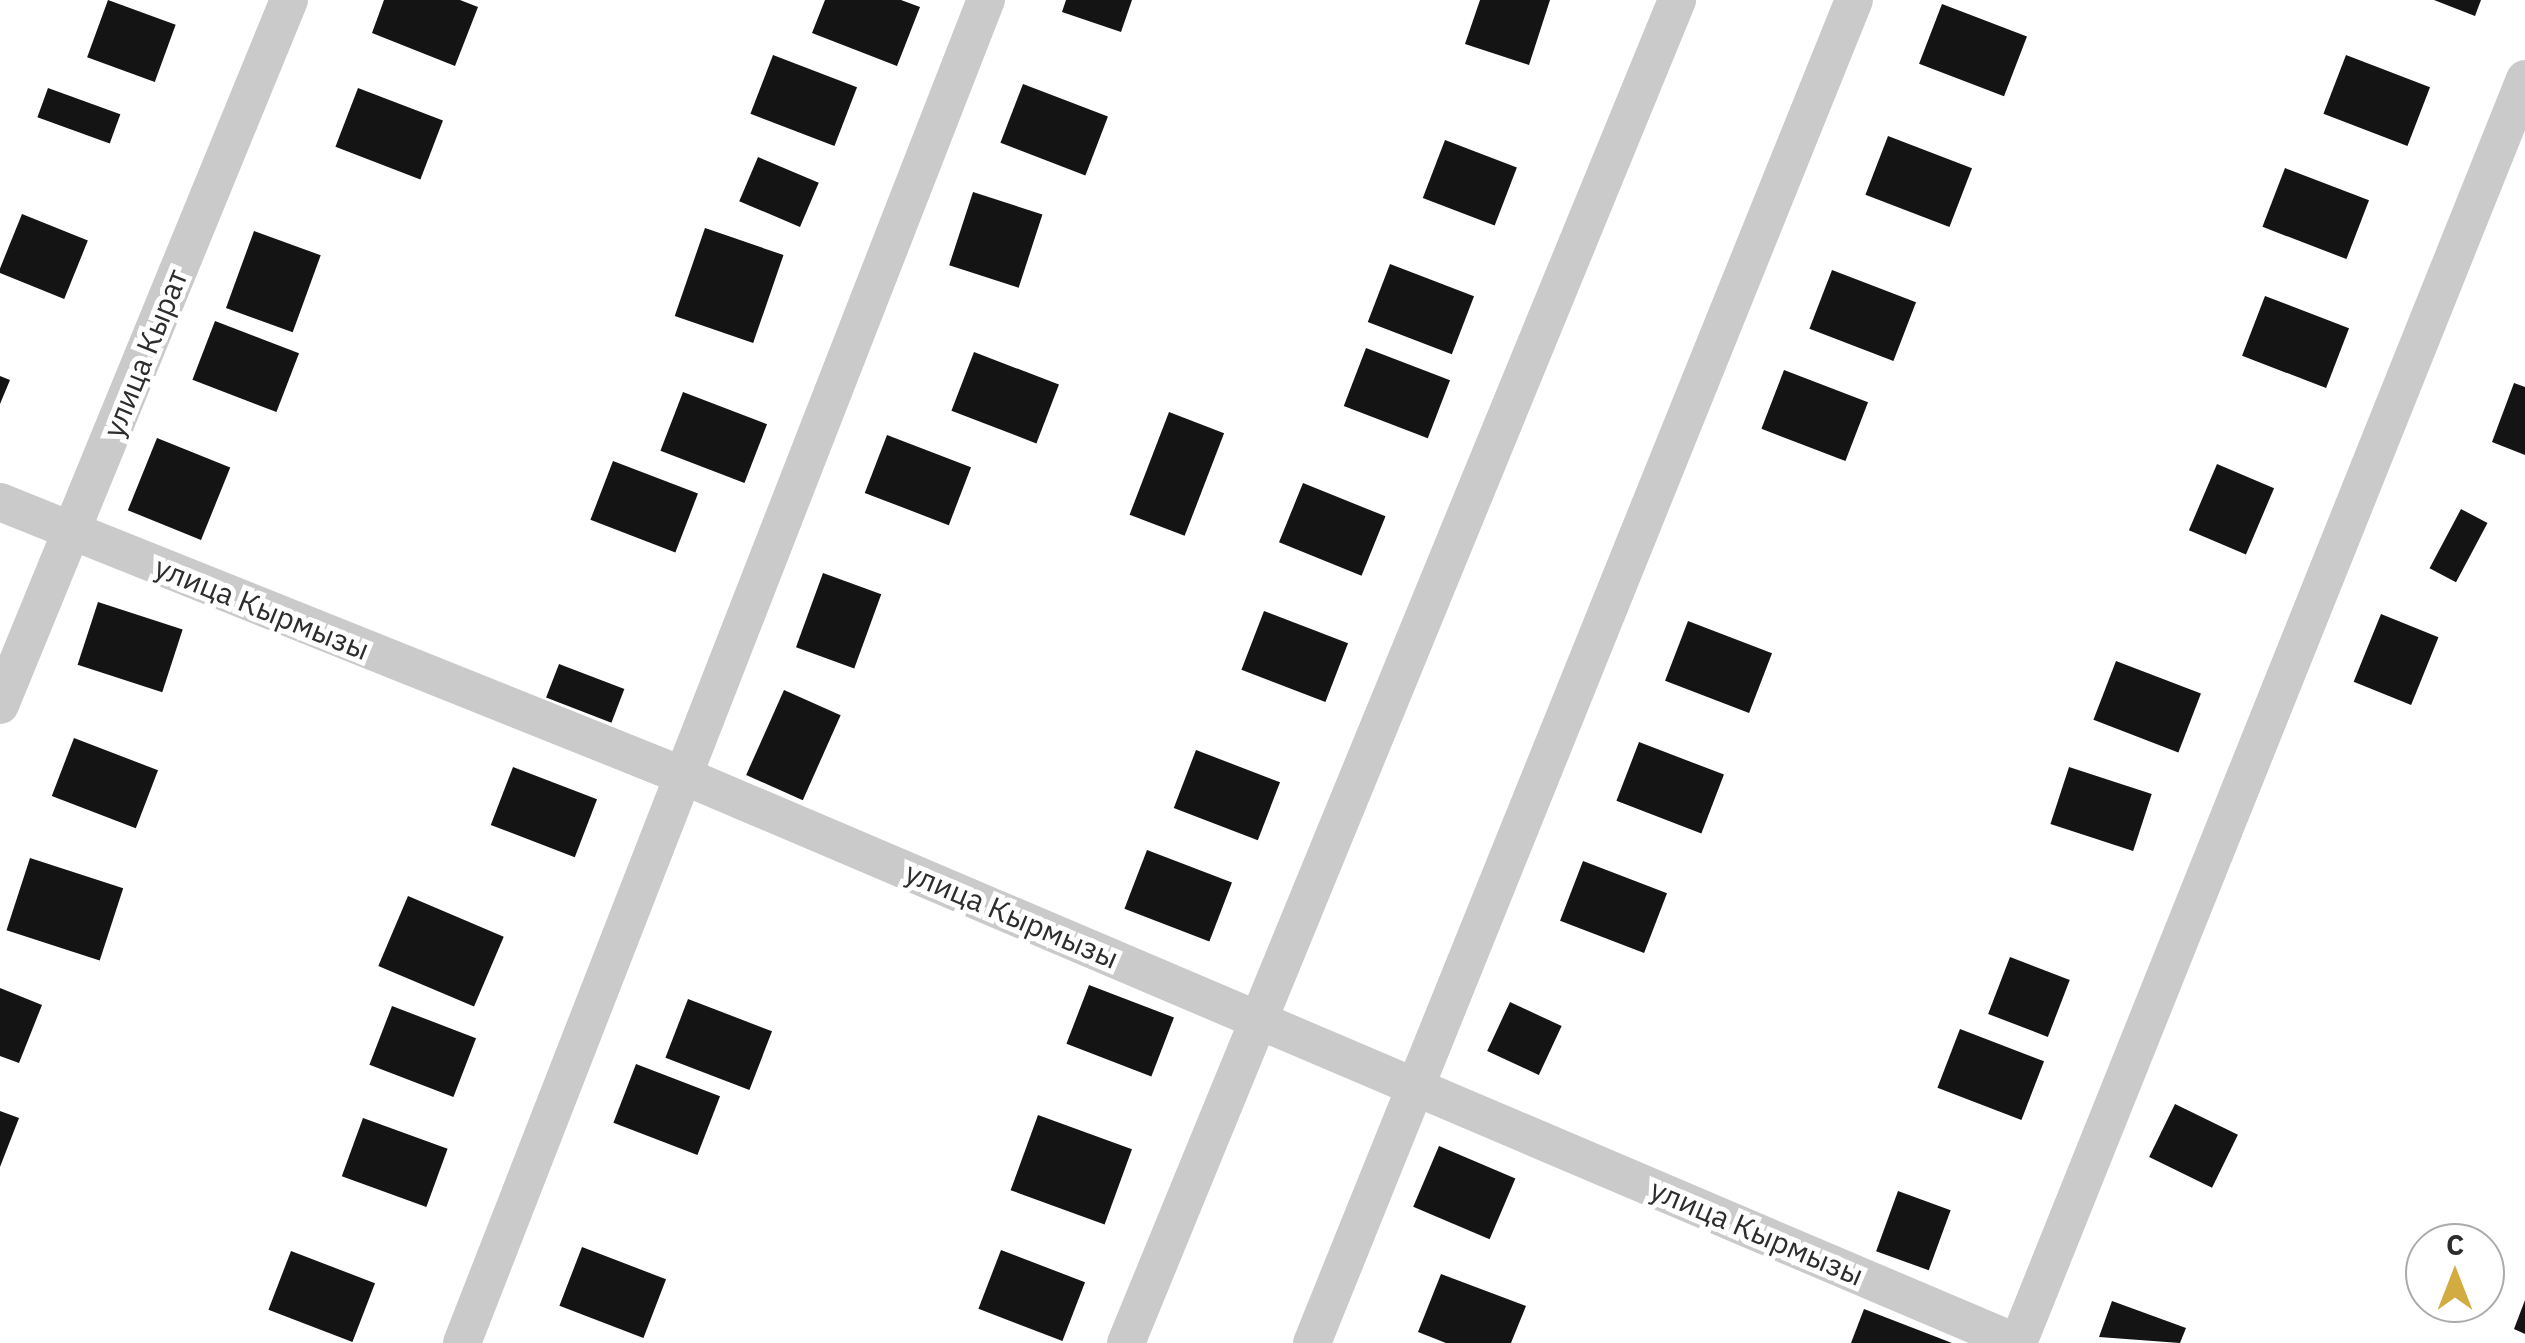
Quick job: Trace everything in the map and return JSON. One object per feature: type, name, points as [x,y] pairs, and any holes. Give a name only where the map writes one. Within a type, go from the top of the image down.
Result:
[{"type":"street","name":"улица Кырат","points":[[0,705],[289,0]]},
{"type":"street","points":[[462,1343],[986,0]]},
{"type":"street","points":[[1126,1343],[1677,0]]},
{"type":"street","points":[[1312,1343],[1854,0]]},
{"type":"street","points":[[2018,1343],[2525,79]]},
{"type":"street","name":"улица Кырмызы","points":[[0,502],[684,776],[2018,1343]]},
{"type":"building","points":[[108,0],[176,25],[155,82],[87,57]]},
{"type":"building","points":[[384,0],[460,0],[478,7],[455,66],[372,33]]},
{"type":"building","points":[[825,0],[901,0],[920,7],[897,66],[812,33]]},
{"type":"building","points":[[1066,0],[1132,0],[1121,32],[1062,12]]},
{"type":"building","points":[[1480,0],[1550,0],[1529,65],[1465,44]]},
{"type":"building","points":[[2434,0],[2481,0],[2475,16]]},
{"type":"building","points":[[1942,4],[2027,37],[2004,96],[1919,64]]},
{"type":"building","points":[[773,55],[857,87],[834,146],[750,114]]},
{"type":"building","points":[[2346,55],[2430,87],[2407,146],[2323,114]]},
{"type":"building","points":[[1023,84],[1108,117],[1085,175],[1000,143]]},
{"type":"building","points":[[48,88],[120,114],[110,143],[37,117]]},
{"type":"building","points":[[358,88],[443,121],[420,179],[335,147]]},
{"type":"building","points":[[1888,136],[1972,168],[1949,227],[1865,195]]},
{"type":"building","points":[[1445,140],[1517,168],[1495,225],[1423,198]]},
{"type":"building","points":[[758,157],[819,183],[800,227],[739,201]]},
{"type":"building","points":[[2285,168],[2369,200],[2346,259],[2262,227]]},
{"type":"building","points":[[973,192],[1042,215],[1019,288],[949,265]]},
{"type":"building","points":[[22,214],[88,241],[64,299],[0,273]]},
{"type":"building","points":[[705,228],[783,255],[753,343],[675,316]]},
{"type":"building","points":[[254,231],[321,255],[293,332],[226,308]]},
{"type":"building","points":[[1390,264],[1474,296],[1452,354],[1368,322]]},
{"type":"building","points":[[1832,270],[1916,302],[1893,361],[1809,329]]},
{"type":"building","points":[[2265,296],[2349,328],[2326,388],[2242,356]]},
{"type":"building","points":[[215,321],[299,353],[276,412],[192,380]]},
{"type":"building","points":[[1366,348],[1450,380],[1428,438],[1344,406]]},
{"type":"building","points":[[974,352],[1059,385],[1036,443],[951,411]]},
{"type":"building","points":[[1784,370],[1868,402],[1845,461],[1761,429]]},
{"type":"building","points":[[0,376],[10,380],[0,404]]},
{"type":"building","points":[[2514,383],[2525,387],[2525,455],[2492,442]]},
{"type":"building","points":[[683,392],[767,424],[744,483],[660,451]]},
{"type":"building","points":[[1169,412],[1224,433],[1185,536],[1130,515]]},
{"type":"building","points":[[887,435],[971,467],[949,525],[865,493]]},
{"type":"building","points":[[157,438],[230,468],[201,540],[128,510]]},
{"type":"building","points":[[613,461],[698,494],[675,552],[590,520]]},
{"type":"building","points":[[2217,464],[2274,488],[2246,555],[2189,530]]},
{"type":"building","points":[[1303,483],[1386,516],[1362,576],[1279,542]]},
{"type":"building","points":[[2461,509],[2487,523],[2456,582],[2430,568]]},
{"type":"building","points":[[823,573],[881,594],[854,668],[796,647]]},
{"type":"building","points":[[98,602],[183,630],[162,692],[78,665]]},
{"type":"building","points":[[1264,611],[1348,643],[1325,702],[1241,670]]},
{"type":"building","points":[[2381,614],[2438,637],[2411,705],[2354,682]]},
{"type":"building","points":[[1688,621],[1772,653],[1749,713],[1665,681]]},
{"type":"building","points":[[2116,661],[2201,694],[2178,752],[2093,720]]},
{"type":"building","points":[[559,664],[624,689],[611,723],[546,698]]},
{"type":"building","points":[[784,690],[841,715],[803,800],[746,775]]},
{"type":"building","points":[[74,738],[158,770],[136,828],[52,796]]},
{"type":"building","points":[[1639,742],[1724,775],[1701,833],[1616,801]]},
{"type":"building","points":[[1196,750],[1280,782],[1258,840],[1174,808]]},
{"type":"building","points":[[513,767],[597,799],[575,857],[491,825]]},
{"type":"building","points":[[2069,767],[2152,794],[2133,851],[2050,824]]},
{"type":"building","points":[[1147,850],[1232,883],[1209,941],[1124,909]]},
{"type":"building","points":[[30,858],[123,888],[100,961],[7,930]]},
{"type":"building","points":[[1583,861],[1667,893],[1644,953],[1560,921]]},
{"type":"building","points":[[408,896],[504,937],[474,1007],[378,966]]},
{"type":"building","points":[[2010,957],[2070,980],[2048,1037],[1988,1014]]},
{"type":"building","points":[[1089,985],[1174,1018],[1151,1076],[1066,1044]]},
{"type":"building","points":[[0,988],[42,1005],[19,1063],[0,1056]]},
{"type":"building","points":[[688,999],[772,1031],[749,1090],[665,1058]]},
{"type":"building","points":[[1510,1002],[1562,1026],[1539,1075],[1487,1051]]},
{"type":"building","points":[[392,1006],[476,1038],[453,1097],[369,1065]]},
{"type":"building","points":[[1960,1029],[2044,1061],[2021,1120],[1937,1088]]},
{"type":"building","points":[[636,1064],[720,1096],[697,1155],[613,1123]]},
{"type":"building","points":[[2175,1104],[2238,1135],[2212,1188],[2149,1157]]},
{"type":"building","points":[[0,1111],[19,1118],[0,1167]]},
{"type":"building","points":[[1038,1115],[1132,1149],[1105,1224],[1011,1190]]},
{"type":"building","points":[[363,1118],[448,1149],[426,1207],[342,1176]]},
{"type":"building","points":[[1439,1146],[1515,1178],[1490,1239],[1413,1207]]},
{"type":"building","points":[[1898,1191],[1951,1210],[1929,1270],[1876,1251]]},
{"type":"building","points":[[582,1247],[666,1279],[643,1338],[559,1306]]},
{"type":"building","points":[[1001,1250],[1085,1282],[1062,1341],[978,1309]]},
{"type":"building","points":[[291,1251],[375,1283],[352,1342],[268,1310]]},
{"type":"building","points":[[1441,1274],[1526,1306],[1511,1343],[1446,1343],[1418,1332]]},
{"type":"building","points":[[2525,1300],[2525,1334],[2514,1329]]},
{"type":"building","points":[[2112,1301],[2186,1328],[2180,1343],[2099,1337]]},
{"type":"building","points":[[1864,1309],[1952,1343],[1851,1343]]}]
